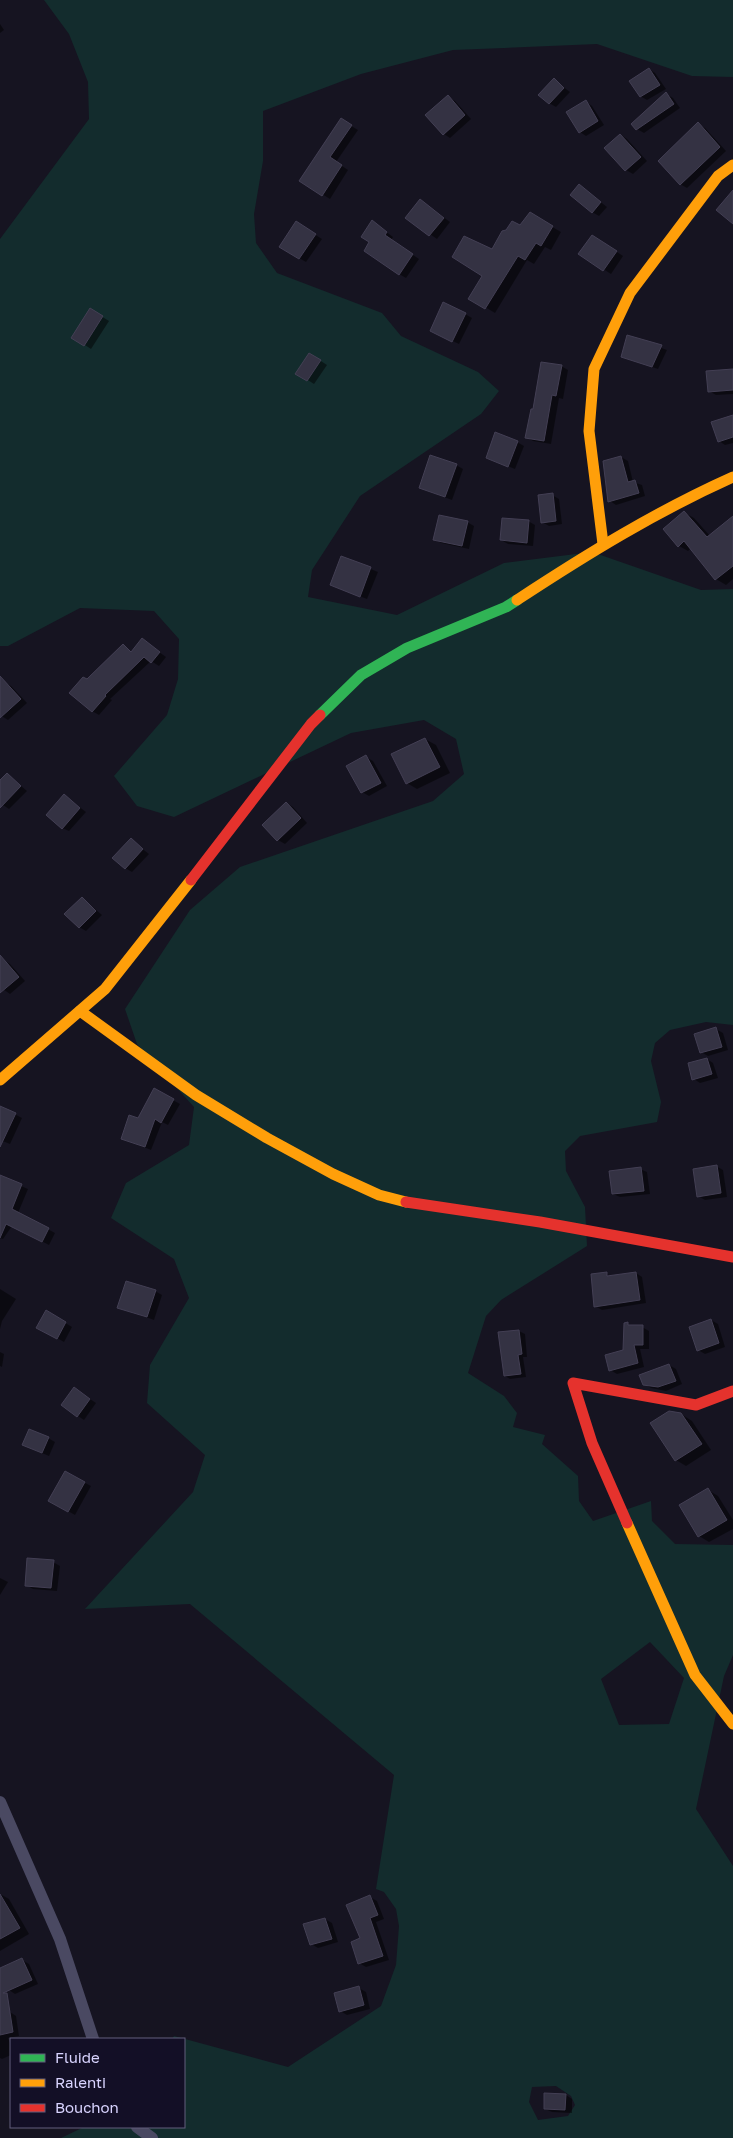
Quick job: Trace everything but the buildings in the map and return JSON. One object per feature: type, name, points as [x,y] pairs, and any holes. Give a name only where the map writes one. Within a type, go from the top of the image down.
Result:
[{"type":"street","points":[[603,544],[589,431],[594,369],[630,293],[718,176],[733,165]]},
{"type":"street","points":[[0,1080],[105,989],[311,724],[360,674],[407,648],[506,607],[603,544],[686,498],[733,477]]},
{"type":"street","points":[[80,1011],[196,1095],[267,1138],[333,1174],[379,1195],[413,1204],[661,1242],[733,1257]]},
{"type":"street","points":[[733,1391],[696,1405],[573,1383],[592,1443],[695,1675],[733,1724]]},
{"type":"street","points":[[0,1802],[60,1939],[93,2038]]},
{"type":"street","points":[[138,2128],[152,2138]]},
{"type":"green space","points":[[44,0],[733,0],[733,77],[692,76],[597,44],[453,50],[361,74],[263,111],[263,161],[254,214],[256,243],[277,273],[382,313],[401,336],[478,372],[499,391],[481,414],[360,496],[312,570],[308,597],[397,615],[504,563],[592,552],[701,590],[733,589],[733,1025],[706,1022],[670,1030],[655,1043],[651,1061],[661,1102],[657,1122],[580,1136],[565,1151],[566,1171],[585,1207],[587,1246],[501,1300],[486,1316],[468,1373],[504,1396],[517,1413],[513,1427],[545,1435],[542,1444],[578,1476],[579,1501],[593,1521],[651,1501],[652,1521],[675,1544],[733,1545],[733,1655],[724,1676],[696,1809],[733,1866],[733,2138],[61,2138],[82,2128],[185,2128],[185,2039],[288,2067],[381,2006],[396,1965],[399,1926],[396,1909],[384,1892],[376,1889],[394,1775],[190,1604],[85,1609],[193,1492],[205,1455],[147,1403],[150,1365],[189,1298],[174,1259],[111,1218],[126,1183],[189,1145],[194,1107],[137,1044],[125,1009],[190,910],[240,867],[433,801],[464,774],[456,739],[424,720],[351,733],[174,817],[137,806],[114,776],[167,715],[178,679],[179,639],[154,611],[80,608],[8,646],[0,646],[0,239],[89,119],[88,82],[69,34]],"holes":[[[650,1642],[684,1678],[669,1724],[619,1725],[601,1679]],[[556,2086],[571,2096],[575,2105],[568,2116],[538,2120],[529,2102],[532,2087]]]},
{"type":"traffic: fast","points":[[320,715],[361,675],[407,648],[506,607],[517,600]]},
{"type":"traffic: slow","points":[[603,544],[589,431],[594,369],[630,293],[718,176],[733,165]]},
{"type":"traffic: slow","points":[[517,600],[623,534],[677,504],[733,477]]},
{"type":"traffic: slow","points":[[0,1080],[105,989],[191,880]]},
{"type":"traffic: slow","points":[[80,1011],[196,1095],[267,1138],[333,1174],[379,1195],[406,1202]]},
{"type":"traffic: slow","points":[[627,1523],[695,1675],[733,1724]]},
{"type":"traffic: jam","points":[[191,880],[311,724],[320,715]]},
{"type":"traffic: jam","points":[[406,1202],[540,1222],[733,1257]]},
{"type":"traffic: jam","points":[[627,1523],[592,1443],[573,1383],[696,1405],[733,1391]]}]
